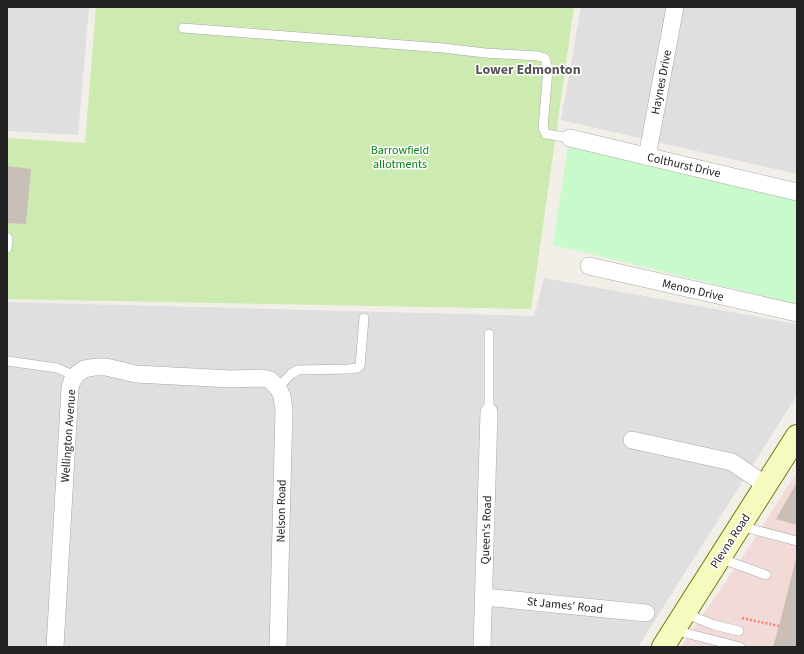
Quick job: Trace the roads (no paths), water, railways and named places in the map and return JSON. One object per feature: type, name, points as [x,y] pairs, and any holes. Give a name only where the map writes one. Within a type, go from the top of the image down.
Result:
[{"type":"street","name":"Haynes Drive","points":[[647,157],[675,7]]},
{"type":"street","name":"Colthurst Drive","points":[[570,138],[797,192]]},
{"type":"street","name":"Menon Drive","points":[[589,266],[797,313]]},
{"type":"street","name":"Wellington Avenue","points":[[55,647],[70,388],[75,376],[84,369],[106,367],[136,374],[231,379],[262,378],[274,384]]},
{"type":"street","name":"Nelson Road","points":[[274,384],[282,396],[284,410],[278,647]]},
{"type":"street","name":"Queen's Road","points":[[482,647],[489,412]]},
{"type":"street","name":"Plevna Road","points":[[674,630],[797,436]]},
{"type":"street","points":[[632,440],[732,462],[766,485]]},
{"type":"street","name":"St James' Road","points":[[484,597],[646,613]]},
{"type":"lane","points":[[183,28],[538,56],[545,58],[548,69],[542,128],[546,134],[570,138]]},
{"type":"lane","points":[[7,248],[8,238]]},
{"type":"lane","points":[[274,384],[298,370],[349,370],[360,366],[364,318]]},
{"type":"lane","points":[[489,334],[489,412]]},
{"type":"lane","points":[[7,361],[57,368],[75,376]]},
{"type":"lane","points":[[740,526],[797,541]]},
{"type":"lane","points":[[719,558],[766,575]]},
{"type":"lane","points":[[674,630],[714,625],[739,631]]},
{"type":"lane","points":[[674,630],[740,647]]},
{"type":"district","name":"Lower Edmonton","points":[[528,69]]},
{"type":"park label","name":"Barrowfield allotments","points":[[400,157]]}]
